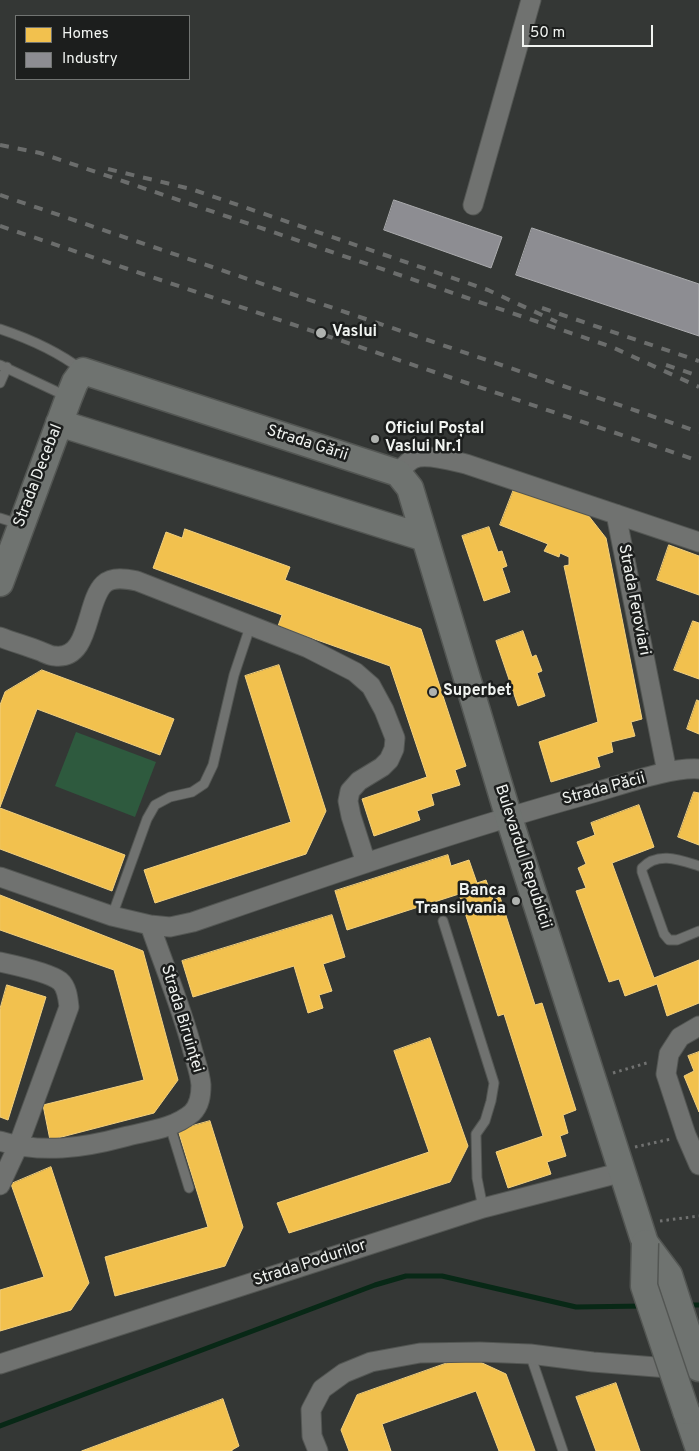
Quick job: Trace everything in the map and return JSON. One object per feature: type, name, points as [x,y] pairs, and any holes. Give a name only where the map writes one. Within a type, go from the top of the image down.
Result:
[{"type":"street","points":[[473,204],[531,0]]},
{"type":"street","name":"Strada Decebal","points":[[0,583],[10,521],[58,423],[75,382],[83,371]]},
{"type":"street","name":"Strada Gării","points":[[83,371],[398,473]]},
{"type":"street","points":[[58,423],[424,538]]},
{"type":"street","points":[[398,473],[409,462],[422,456],[450,460],[616,514]]},
{"type":"street","name":"Bulevardul Republicii","points":[[398,473],[410,488],[510,818],[620,1162],[642,1234],[644,1286],[699,1449]]},
{"type":"street","name":"Strada Feroviari","points":[[667,772],[616,514],[699,542]]},
{"type":"street","points":[[0,637],[56,656],[70,653],[81,642],[97,595],[104,584],[112,580],[124,578],[138,581],[308,648],[355,672],[371,686],[384,710],[395,738],[394,749],[389,760],[382,767],[359,780],[350,792],[348,801],[351,816],[366,863]]},
{"type":"street","name":"Strada Păcii","points":[[510,818],[667,772],[699,769]]},
{"type":"street","points":[[0,877],[112,916],[150,925],[170,926],[194,922],[366,863],[510,818]]},
{"type":"street","name":"Strada Biruinței","points":[[9,1144],[56,1149],[92,1145],[170,1126],[192,1113],[200,1102],[201,1084],[186,1027],[150,925]]},
{"type":"street","points":[[0,962],[45,974],[60,981],[67,992],[69,1006],[9,1144],[0,1185]]},
{"type":"street","points":[[699,1026],[680,1037],[670,1054],[666,1074],[686,1135],[699,1165]]},
{"type":"street","name":"Strada Podurilor","points":[[0,1364],[620,1162]]},
{"type":"street","name":"Bulevardul Republicii","points":[[642,1234],[669,1275],[699,1370]]},
{"type":"street","points":[[318,1451],[312,1436],[310,1410],[322,1390],[344,1373],[371,1362],[420,1353],[530,1354],[593,1362],[699,1370]]},
{"type":"lane","name":"Strada Gării","points":[[0,329],[58,353],[83,371]]},
{"type":"lane","points":[[0,383],[3,366],[69,397]]},
{"type":"lane","points":[[112,916],[147,819],[155,805],[170,797],[192,792],[204,784],[213,765],[234,675],[250,626]]},
{"type":"lane","points":[[699,866],[669,857],[648,862],[642,868],[642,872],[664,934],[669,940],[677,940],[699,931]]},
{"type":"lane","points":[[444,922],[494,1083],[485,1121],[476,1134],[477,1178],[483,1208]]},
{"type":"lane","points":[[170,1126],[189,1188]]},
{"type":"lane","points":[[530,1354],[563,1451]]},
{"type":"path","points":[[594,1079],[644,1064]]},
{"type":"path","points":[[620,1162],[686,1135]]},
{"type":"path","points":[[642,1234],[699,1216]]},
{"type":"green space","points":[[76,732],[156,762],[135,817],[55,786]]},
{"type":"building: Homes","points":[[514,489],[588,515],[606,538],[642,719],[631,722],[635,736],[611,742],[613,752],[597,757],[600,767],[551,782],[539,742],[598,722],[564,566],[569,565],[569,557],[560,553],[559,557],[544,551],[548,544],[500,525]]},
{"type":"building: Homes","points":[[489,527],[498,552],[502,551],[507,566],[502,568],[510,592],[484,601],[462,536]]},
{"type":"building: Homes","points":[[185,529],[290,567],[285,580],[421,629],[466,766],[455,770],[460,785],[431,794],[434,805],[417,811],[420,820],[374,836],[362,799],[427,777],[390,666],[278,626],[282,615],[153,568],[166,532],[182,538]]},
{"type":"building: Homes","points":[[669,545],[699,556],[699,595],[657,580]]},
{"type":"building: Homes","points":[[693,621],[699,623],[699,679],[674,670]]},
{"type":"building: Homes","points":[[523,631],[532,657],[536,655],[542,671],[537,673],[545,696],[518,706],[496,641]]},
{"type":"building: Homes","points":[[279,665],[326,811],[306,854],[155,903],[144,870],[291,822],[245,676]]},
{"type":"building: Homes","points":[[42,670],[174,719],[160,755],[37,709],[0,807],[0,705],[5,692]]},
{"type":"building: Homes","points":[[697,700],[699,701],[699,734],[687,729]]},
{"type":"building: Homes","points":[[694,792],[699,793],[699,845],[678,837]]},
{"type":"building: Homes","points":[[639,805],[654,847],[612,863],[654,978],[699,960],[699,1003],[667,1016],[657,984],[625,996],[619,979],[609,982],[576,891],[586,888],[578,868],[586,864],[577,842],[595,835],[591,823]]},
{"type":"building: Homes","points":[[0,808],[125,855],[112,891],[0,849]]},
{"type":"building: Homes","points":[[448,855],[451,866],[469,860],[477,883],[486,880],[493,900],[500,897],[535,1005],[542,1003],[576,1110],[563,1115],[568,1133],[560,1136],[566,1156],[547,1162],[551,1174],[508,1188],[496,1152],[543,1136],[504,1014],[498,1016],[459,894],[347,930],[335,891]]},
{"type":"building: Homes","points":[[0,895],[143,951],[178,1080],[154,1113],[50,1140],[43,1105],[144,1080],[114,970],[0,930]]},
{"type":"building: Homes","points":[[332,915],[345,957],[323,964],[332,991],[319,995],[323,1008],[308,1013],[294,966],[193,997],[182,961]]},
{"type":"building: Homes","points":[[7,985],[46,997],[8,1120],[0,1117],[0,1009]]},
{"type":"building: Homes","points":[[430,1038],[468,1146],[450,1182],[289,1233],[277,1203],[429,1152],[394,1051]]},
{"type":"building: Homes","points":[[699,1052],[699,1112],[684,1076],[694,1071],[688,1056]]},
{"type":"building: Homes","points":[[210,1121],[243,1227],[225,1266],[115,1296],[105,1257],[208,1227],[178,1130]]},
{"type":"building: Homes","points":[[51,1167],[89,1283],[71,1310],[0,1331],[0,1290],[44,1277],[11,1184]]},
{"type":"building: Homes","points":[[467,1356],[506,1374],[535,1451],[499,1451],[476,1391],[382,1424],[391,1451],[349,1451],[341,1430],[357,1395]]},
{"type":"building: Homes","points":[[616,1383],[640,1451],[596,1451],[576,1397]]},
{"type":"building: Homes","points":[[223,1399],[239,1446],[232,1451],[82,1451]]},
{"type":"building: Industry","points":[[394,200],[502,237],[491,268],[384,230]]},
{"type":"building: Industry","points":[[532,228],[699,284],[699,336],[516,275]]},
{"type":"waterway","points":[[0,1426],[375,1285],[406,1276],[442,1276],[576,1307],[644,1306]]},
{"type":"waterway","points":[[687,1305],[699,1305]]},
{"type":"railway","points":[[0,145],[40,153],[612,347],[699,387]]},
{"type":"railway","points":[[108,169],[191,189],[488,290],[557,322]]},
{"type":"railway","points":[[0,195],[699,432]]},
{"type":"railway","points":[[0,226],[699,461]]},
{"type":"railway","points":[[542,308],[699,361]]},
{"type":"railway","points":[[666,365],[699,376]]},
{"type":"place","name":"Vaslui","points":[[321,333]]},
{"type":"place","name":"Oficiul Poștal Vaslui Nr.1","points":[[375,439]]},
{"type":"place","name":"Superbet","points":[[433,692]]},
{"type":"place","name":"Banca Transilvania","points":[[516,901]]}]
